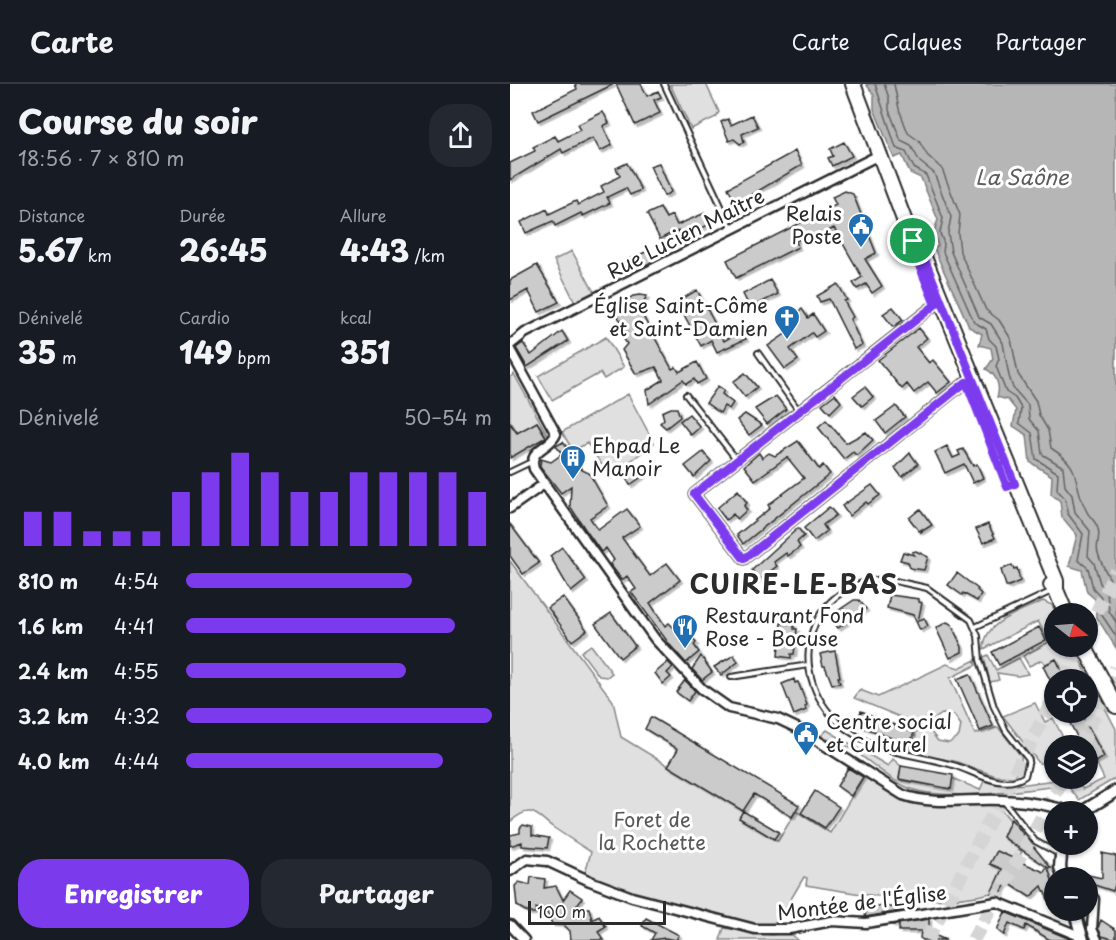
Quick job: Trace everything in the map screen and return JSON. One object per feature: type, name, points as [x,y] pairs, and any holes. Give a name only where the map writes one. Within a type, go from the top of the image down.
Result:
[{"type":"main road","points":[[853,84],[913,241],[916,258],[938,302],[1049,584],[1056,590],[1061,603]]},
{"type":"main road","points":[[1090,657],[1116,706]]},
{"type":"street","name":"Rue Lucien Maître","points":[[510,345],[525,333],[879,155]]},
{"type":"street","points":[[938,302],[694,494],[744,559],[969,380]]},
{"type":"street","points":[[510,350],[555,430],[554,440],[538,450],[533,462],[544,484],[656,639],[702,689],[720,703],[743,712],[780,720],[799,729],[903,795],[913,799],[1002,800],[1044,807]]},
{"type":"street","points":[[510,508],[544,484]]},
{"type":"street","points":[[1098,802],[1116,791]]},
{"type":"street","name":"Montée de l'Église","points":[[510,871],[527,859],[547,861],[590,881],[652,903],[755,929],[789,929],[832,921],[866,923],[997,902],[1082,938]]},
{"type":"street","points":[[1077,921],[1082,938]]},
{"type":"street","points":[[1093,921],[1092,929],[1097,940]]},
{"type":"street","points":[[510,925],[516,936],[524,940]]},
{"type":"lane","points":[[664,84],[730,225],[737,226]]},
{"type":"lane","points":[[758,353],[799,412]]},
{"type":"lane","points":[[686,395],[737,460]]},
{"type":"lane","points":[[510,472],[533,462]]},
{"type":"lane","points":[[896,580],[927,588],[965,614],[975,627],[982,669],[994,707],[1006,731],[1029,760],[1025,776],[1014,782],[998,781],[954,766],[900,755],[867,741],[843,726],[829,712],[818,694],[809,666],[813,632],[824,606],[847,588],[866,581],[896,580]]},
{"type":"lane","points":[[975,627],[1056,590]]},
{"type":"lane","points":[[731,677],[809,666]]},
{"type":"lane","points":[[1002,800],[1035,842],[1044,844]]},
{"type":"green space","points":[[670,84],[706,84],[719,112],[716,117],[691,129]]},
{"type":"green space","points":[[572,251],[594,292],[575,302],[554,260]]},
{"type":"green space","points":[[606,337],[624,367],[604,379],[600,373],[552,400],[538,376]]},
{"type":"green space","points":[[514,374],[548,436],[546,437],[537,422],[518,433],[510,421],[510,377]]},
{"type":"green space","points":[[628,394],[654,443],[610,477],[587,443],[573,451],[562,432]]},
{"type":"green space","name":"Foret de la Rochette","points":[[510,561],[613,701],[621,737],[743,811],[739,818],[774,839],[778,841],[796,811],[830,833],[864,776],[894,796],[911,803],[996,803],[1010,820],[1003,837],[1022,852],[1017,860],[997,851],[991,864],[1007,871],[991,893],[968,897],[922,900],[875,896],[806,885],[807,878],[804,877],[775,926],[750,924],[702,914],[584,876],[591,852],[534,813],[524,813],[510,822]]},
{"type":"green space","points":[[1043,601],[1048,603],[1044,603],[1044,632],[1038,621],[984,649],[985,639],[990,631],[1015,613]]},
{"type":"green space","points":[[591,645],[612,673],[607,677],[599,676],[581,652]]},
{"type":"green space","points":[[1044,645],[1044,657],[1078,657],[1085,669],[1061,669],[1056,659],[1045,664],[1042,660],[1029,666],[1023,656]]},
{"type":"green space","points":[[988,655],[996,670],[1019,658],[1028,674],[1018,676],[997,673],[999,680],[990,682],[984,657]]},
{"type":"green space","points":[[975,660],[976,665],[950,678],[975,734],[998,727],[1021,756],[1022,768],[1014,777],[996,776],[954,761],[908,753],[919,725],[854,698],[860,690],[878,697],[947,664],[959,668]],"holes":[[[942,714],[954,715],[961,725],[959,736],[949,743],[938,741],[931,732],[933,720]]]},
{"type":"green space","points":[[1098,695],[1116,729],[1116,778],[1098,789],[1098,782],[1104,779],[1098,761],[1104,757],[1098,746],[1098,735],[1092,735],[1085,723],[1098,723]]},
{"type":"green space","points":[[1035,703],[1044,723],[1056,723],[1062,735],[1044,735],[1044,764],[1039,763],[1003,716]]},
{"type":"green space","points":[[827,730],[888,766],[893,759],[901,766],[899,780],[950,788],[952,778],[980,790],[984,781],[1018,785],[1044,782],[1044,788],[985,794],[921,792],[897,782],[855,751],[835,740],[820,737]]},
{"type":"green space","points":[[1070,789],[1098,789],[1079,800]]},
{"type":"green space","points":[[724,928],[772,935],[789,932],[798,940],[720,940]]},
{"type":"water","name":"La Saône","points":[[866,84],[1116,84],[1116,648],[1098,619],[1098,603],[1095,603],[1095,599],[1087,592],[1082,570],[1069,566],[1077,535],[1062,517],[1060,501],[1051,494],[1052,476],[1030,462],[1027,435],[1013,426],[1016,410],[1008,400],[997,397],[997,381],[986,369],[993,359],[991,348],[979,345],[982,334],[969,327],[934,248],[938,246],[933,233],[938,220],[921,178],[910,173],[902,155],[894,158],[874,109],[874,95]]},
{"type":"building","points":[[575,84],[614,84],[538,121],[533,111],[577,89]]},
{"type":"building","points":[[616,84],[641,84],[647,96],[658,91],[661,97],[654,100],[660,113],[635,125]]},
{"type":"building","points":[[603,112],[609,123],[603,126],[612,145],[600,151],[593,138],[563,153],[561,149],[510,180],[510,163],[535,151],[533,147],[555,136],[558,141],[580,130],[577,125]]},
{"type":"building","points":[[752,115],[758,127],[742,134],[744,142],[740,144],[734,139],[729,141],[721,122],[728,119],[731,125]]},
{"type":"building","points":[[844,142],[852,156],[832,166],[828,158],[833,156],[830,149]]},
{"type":"building","points":[[795,151],[802,165],[736,204],[728,188]]},
{"type":"building","points":[[627,163],[641,190],[630,195],[626,188],[607,197],[610,203],[583,216],[581,213],[555,226],[553,221],[526,233],[521,222],[547,209],[549,214],[576,201],[578,205],[604,192],[601,186],[620,176],[616,168]]},
{"type":"building","points":[[659,163],[671,192],[664,196],[650,166]]},
{"type":"building","points":[[845,191],[853,194],[876,253],[865,259],[882,286],[872,293],[866,284],[857,289],[853,283],[862,277],[834,228],[807,242],[804,237],[796,241],[798,247],[736,278],[727,260],[836,205],[832,197]]},
{"type":"building","points":[[660,208],[666,218],[672,215],[677,225],[705,213],[710,224],[690,234],[694,241],[685,245],[678,230],[660,239],[647,214]]},
{"type":"building","points":[[648,251],[653,261],[646,265],[643,260],[630,267],[627,260]]},
{"type":"building","points":[[537,265],[559,302],[539,312],[528,290],[510,300],[510,280]]},
{"type":"building","points":[[770,280],[778,294],[750,308],[743,294]]},
{"type":"building","points":[[838,284],[847,300],[844,301],[853,317],[850,319],[862,345],[854,349],[829,299],[820,302],[817,296]]},
{"type":"building","points":[[697,290],[724,341],[741,331],[746,339],[717,352],[711,340],[701,346],[677,302]]},
{"type":"building","points":[[633,296],[647,296],[639,309],[672,369],[676,367],[679,372],[697,362],[706,379],[697,384],[694,379],[686,384],[683,380],[649,404],[647,390],[663,380],[656,367],[636,374],[622,350],[627,344],[622,336],[627,333],[614,309]]},
{"type":"building","points":[[893,307],[903,320],[893,327],[883,314]]},
{"type":"building","name":"Église Saint-Côme et Saint-Damien","points":[[802,309],[808,318],[813,314],[824,331],[815,337],[812,333],[790,349],[798,360],[785,369],[768,346],[794,328],[787,319]]},
{"type":"building","points":[[919,328],[927,338],[916,347],[929,363],[933,360],[951,382],[937,393],[928,382],[914,393],[907,384],[902,389],[878,360]]},
{"type":"building","points":[[562,331],[568,341],[527,367],[516,348],[523,343],[531,355]]},
{"type":"building","points":[[745,373],[757,387],[745,397],[733,382]]},
{"type":"building","points":[[718,386],[724,390],[722,394],[733,403],[729,409],[724,406],[720,413],[706,403]]},
{"type":"building","points":[[865,387],[873,397],[862,406],[853,396]]},
{"type":"building","points":[[835,394],[841,402],[830,413],[822,404]]},
{"type":"building","points":[[776,396],[786,409],[767,424],[755,409]]},
{"type":"building","points":[[896,406],[905,417],[885,433],[876,421]]},
{"type":"building","points":[[677,408],[680,417],[666,428],[660,423],[664,419],[662,412]]},
{"type":"building","points":[[689,414],[700,427],[691,435],[680,421]]},
{"type":"building","points":[[745,414],[762,425],[749,435],[737,420]]},
{"type":"building","points":[[826,420],[846,443],[866,432],[873,440],[858,454],[853,452],[844,459],[818,427]]},
{"type":"building","points":[[537,422],[546,437],[510,458],[510,423],[517,433]]},
{"type":"building","points":[[798,441],[819,469],[823,465],[830,474],[743,544],[737,535],[770,508],[768,505],[804,478],[787,457],[755,480],[744,466],[759,453],[762,458],[769,453],[775,456]]},
{"type":"building","points":[[563,442],[582,470],[589,473],[608,506],[590,518],[598,530],[627,509],[640,526],[622,538],[650,576],[667,563],[680,580],[650,603],[665,626],[669,623],[678,632],[687,629],[696,643],[694,645],[699,652],[686,663],[631,592],[636,589],[627,576],[622,580],[610,564],[614,560],[606,548],[601,552],[570,506],[571,486],[561,493],[540,466],[541,459],[551,462],[562,454],[556,446]]},
{"type":"building","points":[[947,446],[953,458],[960,455],[958,451],[963,449],[973,466],[977,464],[983,478],[973,483],[964,464],[945,473],[935,452]]},
{"type":"building","points":[[703,452],[711,461],[694,477],[685,466]]},
{"type":"building","points":[[910,453],[918,464],[902,477],[895,468]]},
{"type":"building","points":[[641,464],[647,473],[630,485],[624,475]]},
{"type":"building","points":[[872,485],[880,495],[868,504],[866,502],[849,516],[842,506]]},
{"type":"building","points":[[738,490],[747,503],[744,506],[747,510],[737,519],[733,514],[726,520],[717,508]]},
{"type":"building","points":[[829,507],[836,515],[823,525],[827,531],[814,541],[804,528]]},
{"type":"building","points":[[920,509],[932,525],[921,532],[922,529],[919,531],[909,518]]},
{"type":"building","points":[[510,524],[539,563],[523,574],[510,556]]},
{"type":"building","points":[[988,524],[995,538],[983,543],[976,529]]},
{"type":"building","points":[[798,528],[804,536],[797,542],[800,547],[774,562],[777,566],[759,580],[752,570]]},
{"type":"building","points":[[562,547],[586,580],[571,592],[550,556]]},
{"type":"building","points":[[916,551],[928,557],[924,570],[910,568],[908,562],[900,560],[903,552],[914,555],[912,552]]},
{"type":"building","points":[[1012,565],[1014,569],[1017,568],[1020,581],[1006,586],[1001,570]]},
{"type":"building","points":[[957,573],[978,589],[981,594],[977,601],[963,593],[962,595],[948,585]]},
{"type":"building","points":[[890,595],[919,599],[922,603],[918,621],[924,618],[928,626],[920,630],[913,615],[887,608]]},
{"type":"building","points":[[563,597],[587,630],[572,641],[548,608]]},
{"type":"building","points":[[854,600],[859,600],[866,609],[838,628],[831,619],[835,616],[833,614]]},
{"type":"building","points":[[611,613],[635,646],[620,658],[595,624]]},
{"type":"building","points":[[947,622],[951,624],[962,647],[962,652],[950,658],[936,628]]},
{"type":"building","points":[[781,623],[794,625],[794,629],[797,629],[794,654],[791,654],[791,658],[778,656]]},
{"type":"building","points":[[1039,627],[1044,636],[1044,641],[999,665],[992,652]]},
{"type":"building","points":[[835,651],[840,683],[832,684],[820,654]]},
{"type":"building","points":[[734,655],[738,662],[721,675],[714,667]]},
{"type":"building","points":[[701,656],[712,672],[702,680],[692,669]]},
{"type":"building","points":[[1056,659],[1061,669],[1044,669],[1043,666]]},
{"type":"building","points":[[668,662],[673,667],[667,673],[671,677],[663,684],[655,673]]},
{"type":"building","points":[[970,674],[993,726],[980,731],[957,679]]},
{"type":"building","points":[[794,679],[795,683],[798,682],[807,705],[806,710],[794,715],[782,684]]},
{"type":"building","points":[[685,680],[695,691],[688,701],[676,692]]},
{"type":"building","points":[[861,711],[914,733],[909,745],[856,724]]},
{"type":"building","points":[[651,717],[799,805],[792,817],[754,794],[743,811],[668,766],[678,749],[645,729]]},
{"type":"building","points":[[1070,723],[1086,723],[1092,735],[1076,735]]},
{"type":"building","points":[[1098,746],[1104,757],[1098,760]]},
{"type":"building","points":[[901,766],[953,775],[951,789],[899,779]]},
{"type":"building","points":[[848,768],[863,777],[851,796],[837,786]]},
{"type":"building","points":[[815,791],[839,807],[825,828],[801,813]]},
{"type":"building","points":[[743,811],[779,832],[774,839],[739,818]]},
{"type":"building","points":[[1011,819],[1050,867],[1047,867],[1003,837]]},
{"type":"building","points":[[523,825],[532,827],[532,835],[549,838],[547,848],[522,846],[522,842],[510,846],[510,835],[520,833]]},
{"type":"building","points":[[997,851],[1044,872],[1044,890],[1042,886],[1030,897],[1007,882],[1000,895],[991,893],[1002,869],[990,864]]},
{"type":"building","points":[[1102,853],[1116,856],[1116,882],[1113,891],[1098,886],[1098,877],[1102,878]]},
{"type":"building","points":[[531,877],[545,879],[544,888],[556,886],[563,900],[570,890],[582,898],[575,908],[589,908],[592,920],[599,916],[606,927],[598,932],[604,940],[571,940],[570,931],[564,925],[552,924],[548,914],[536,908],[535,913],[529,913],[517,906],[515,886],[519,882],[530,885]]},
{"type":"building","points":[[867,905],[901,908],[901,911],[865,917]]},
{"type":"building","points":[[1005,912],[1072,940],[1050,940],[1026,925],[1024,930],[1009,923],[1004,935],[997,930]]},
{"type":"building","points":[[646,918],[679,935],[676,940],[665,938],[651,940],[655,933],[642,926]]},
{"type":"building","points":[[929,919],[929,933],[946,940],[923,940],[920,938],[921,931],[899,931],[899,925],[891,925]]},
{"type":"building","points":[[1101,920],[1116,930],[1116,940],[1102,936],[1098,928]]},
{"type":"tunnel","points":[[1098,610],[1116,571]]},
{"type":"tunnel","points":[[1069,669],[1075,657]]},
{"type":"tunnel","points":[[1085,735],[1116,668]]},
{"type":"tunnel","points":[[927,940],[1044,717]]},
{"type":"tunnel","points":[[973,940],[1058,789]]},
{"type":"place","name":"Relais Poste","points":[[861,249]]},
{"type":"place","name":"Église Saint-Côme et Saint-Damien","points":[[787,341]]},
{"type":"place","name":"Ehpad Le Manoir","points":[[573,481]]},
{"type":"place","name":"Restaurant Fond Rose - Bocuse","points":[[685,650]]},
{"type":"place","name":"Centre social et Culturel","points":[[806,757]]},
{"type":"district","name":"CUIRE-LE-BAS","points":[[794,585]]},
{"type":"route","points":[[913,241],[923,255],[1015,484],[1007,487],[966,382],[744,559],[694,494],[935,305],[916,258],[913,241]]}]
